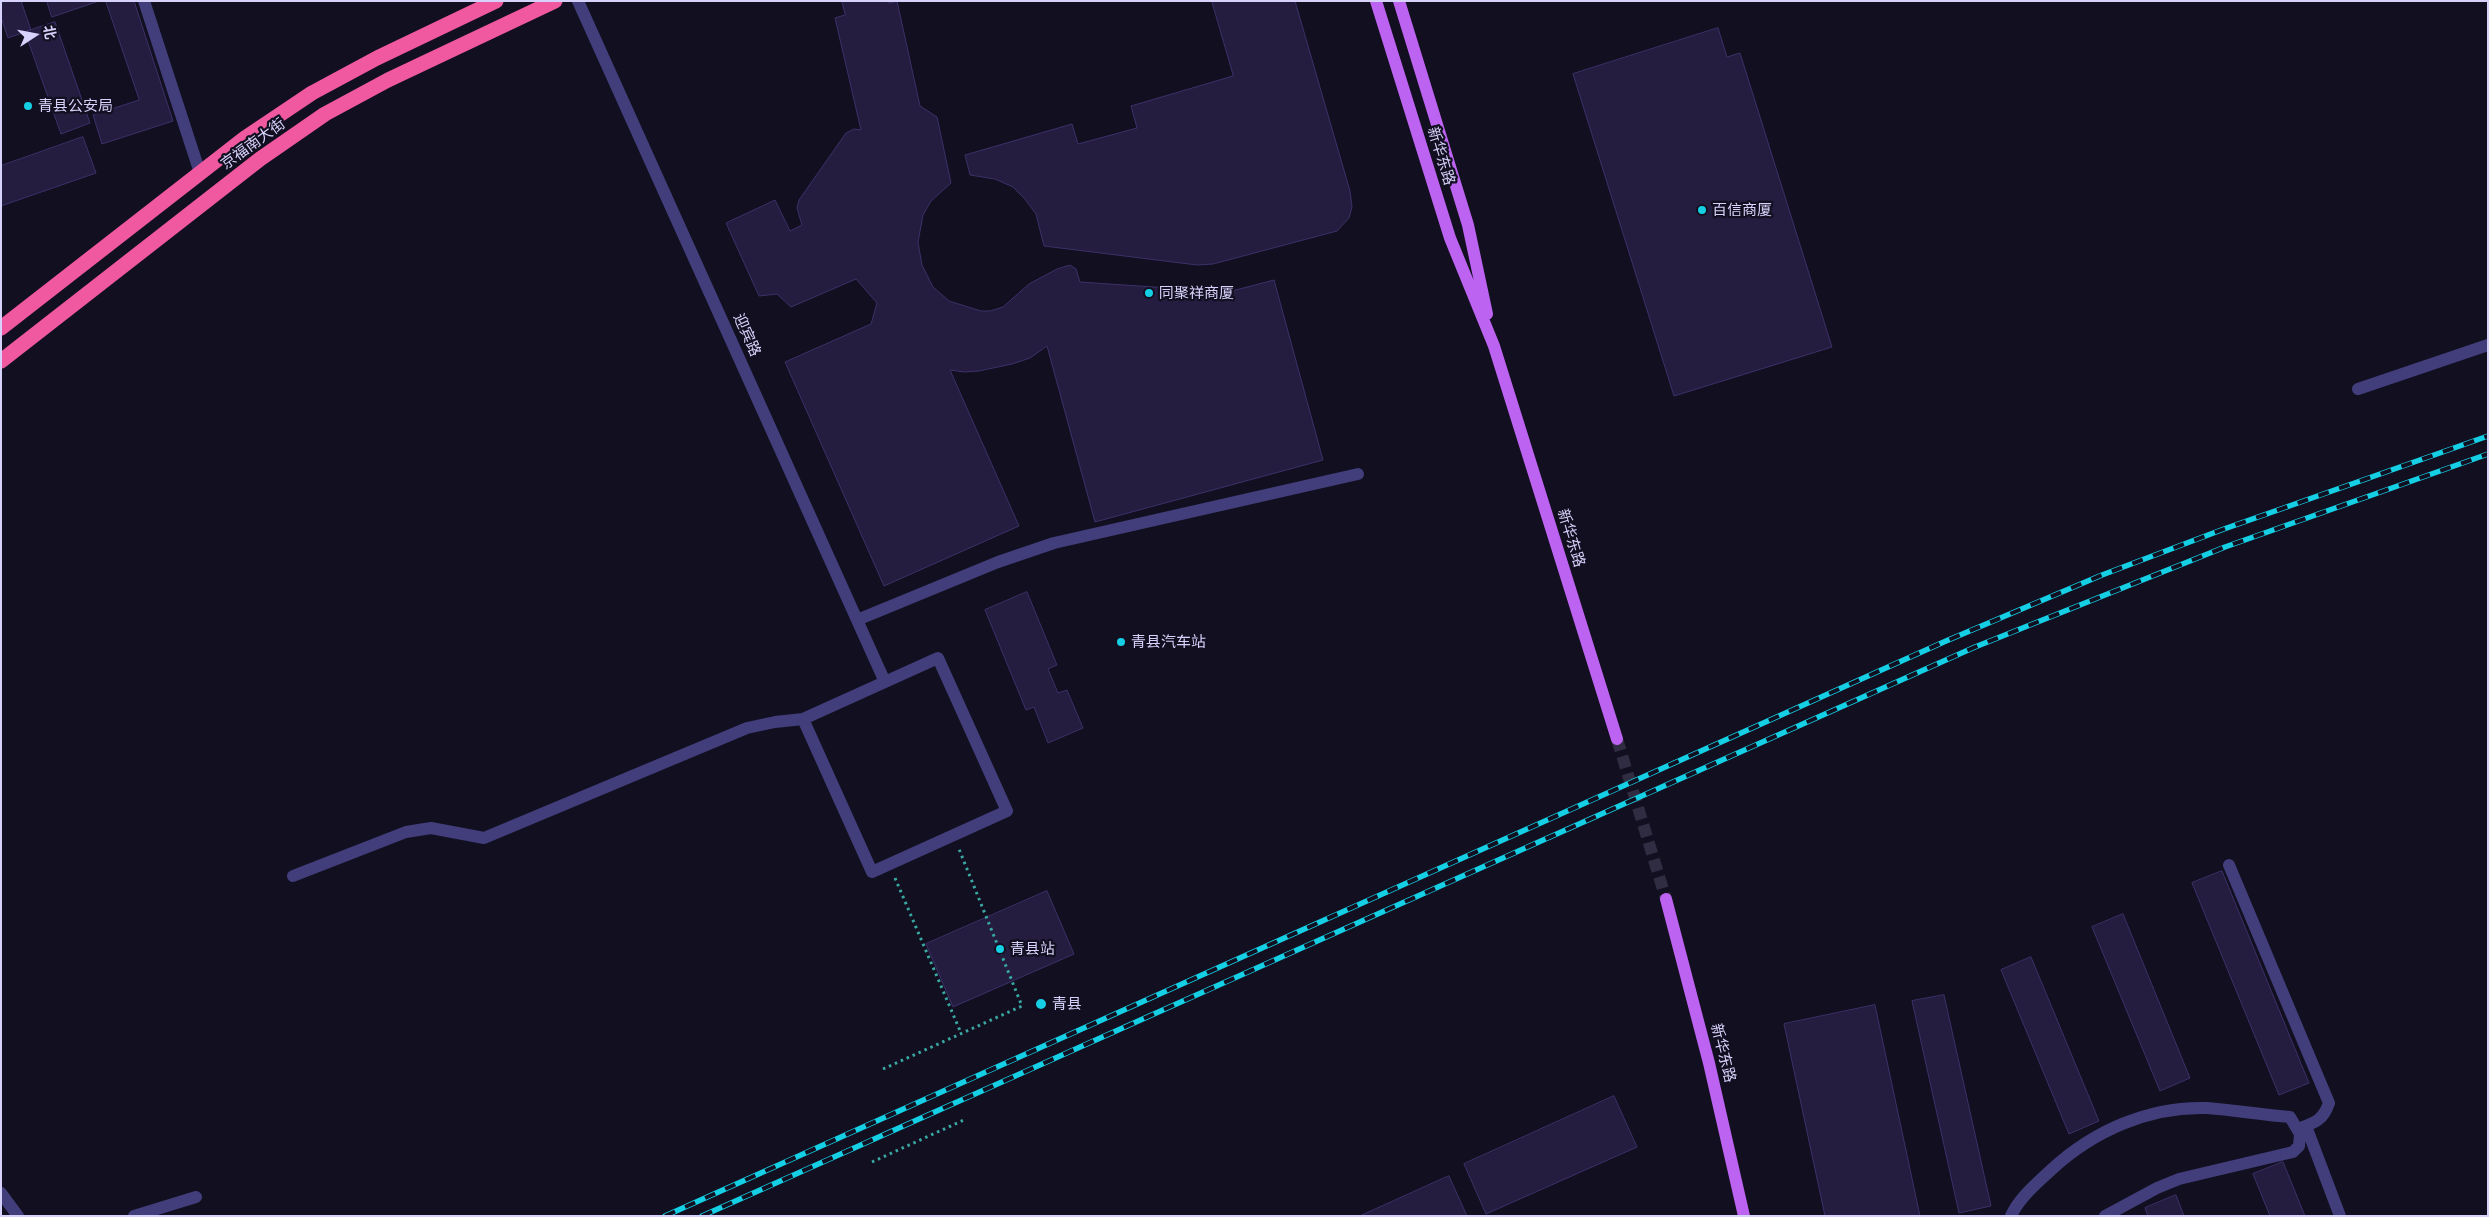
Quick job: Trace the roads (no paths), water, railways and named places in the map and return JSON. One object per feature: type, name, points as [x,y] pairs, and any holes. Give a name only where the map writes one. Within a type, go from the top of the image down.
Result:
[{"type":"highway","name":"京福南大街","points":[[1,328],[245,138],[312,92],[377,58],[496,1]]},
{"type":"highway","name":"京福南大街","points":[[1,360],[260,159],[325,114],[388,80],[555,1]]},
{"type":"main road","name":"新华东路","points":[[1376,1],[1450,238],[1494,346],[1617,739]]},
{"type":"main road","name":"新华东路","points":[[1399,1],[1468,225],[1494,346]]},
{"type":"main road","name":"新华东路","points":[[1666,899],[1709,1063],[1744,1216]]},
{"type":"street","points":[[144,1],[200,173]]},
{"type":"street","name":"迎宾路","points":[[578,1],[885,682]]},
{"type":"street","points":[[2358,389],[2488,345]]},
{"type":"street","points":[[857,620],[998,562],[1054,543],[1358,474]]},
{"type":"street","points":[[293,876],[406,832],[431,828],[484,838],[747,728],[803,719],[938,658],[1008,811],[872,872],[803,719]]},
{"type":"street","points":[[2229,865],[2329,1102],[2325,1114],[2314,1123],[2301,1127]]},
{"type":"street","points":[[2011,1216],[2024,1197],[2066,1156],[2115,1127],[2143,1115],[2204,1108],[2290,1117],[2301,1127],[2340,1216]]},
{"type":"street","points":[[2105,1216],[2157,1188],[2179,1180],[2293,1152],[2299,1146],[2301,1127]]},
{"type":"street","points":[[1,1193],[18,1216]]},
{"type":"street","points":[[134,1216],[196,1197]]},
{"type":"tunnel","points":[[1617,739],[1666,899]]},
{"type":"railway","points":[[665,1216],[1946,641],[2102,575],[2224,529],[2488,436]]},
{"type":"railway","points":[[702,1216],[1975,647],[2225,547],[2488,454]]},
{"type":"place","name":"青县公安局","points":[[28,106]]},
{"type":"place","name":"百信商厦","points":[[1702,210]]},
{"type":"place","name":"同聚祥商厦","points":[[1149,293]]},
{"type":"place","name":"青县汽车站","points":[[1121,642]]},
{"type":"place","name":"青县站","points":[[1000,949]]},
{"type":"place","name":"青县","points":[[1041,1004]]}]
